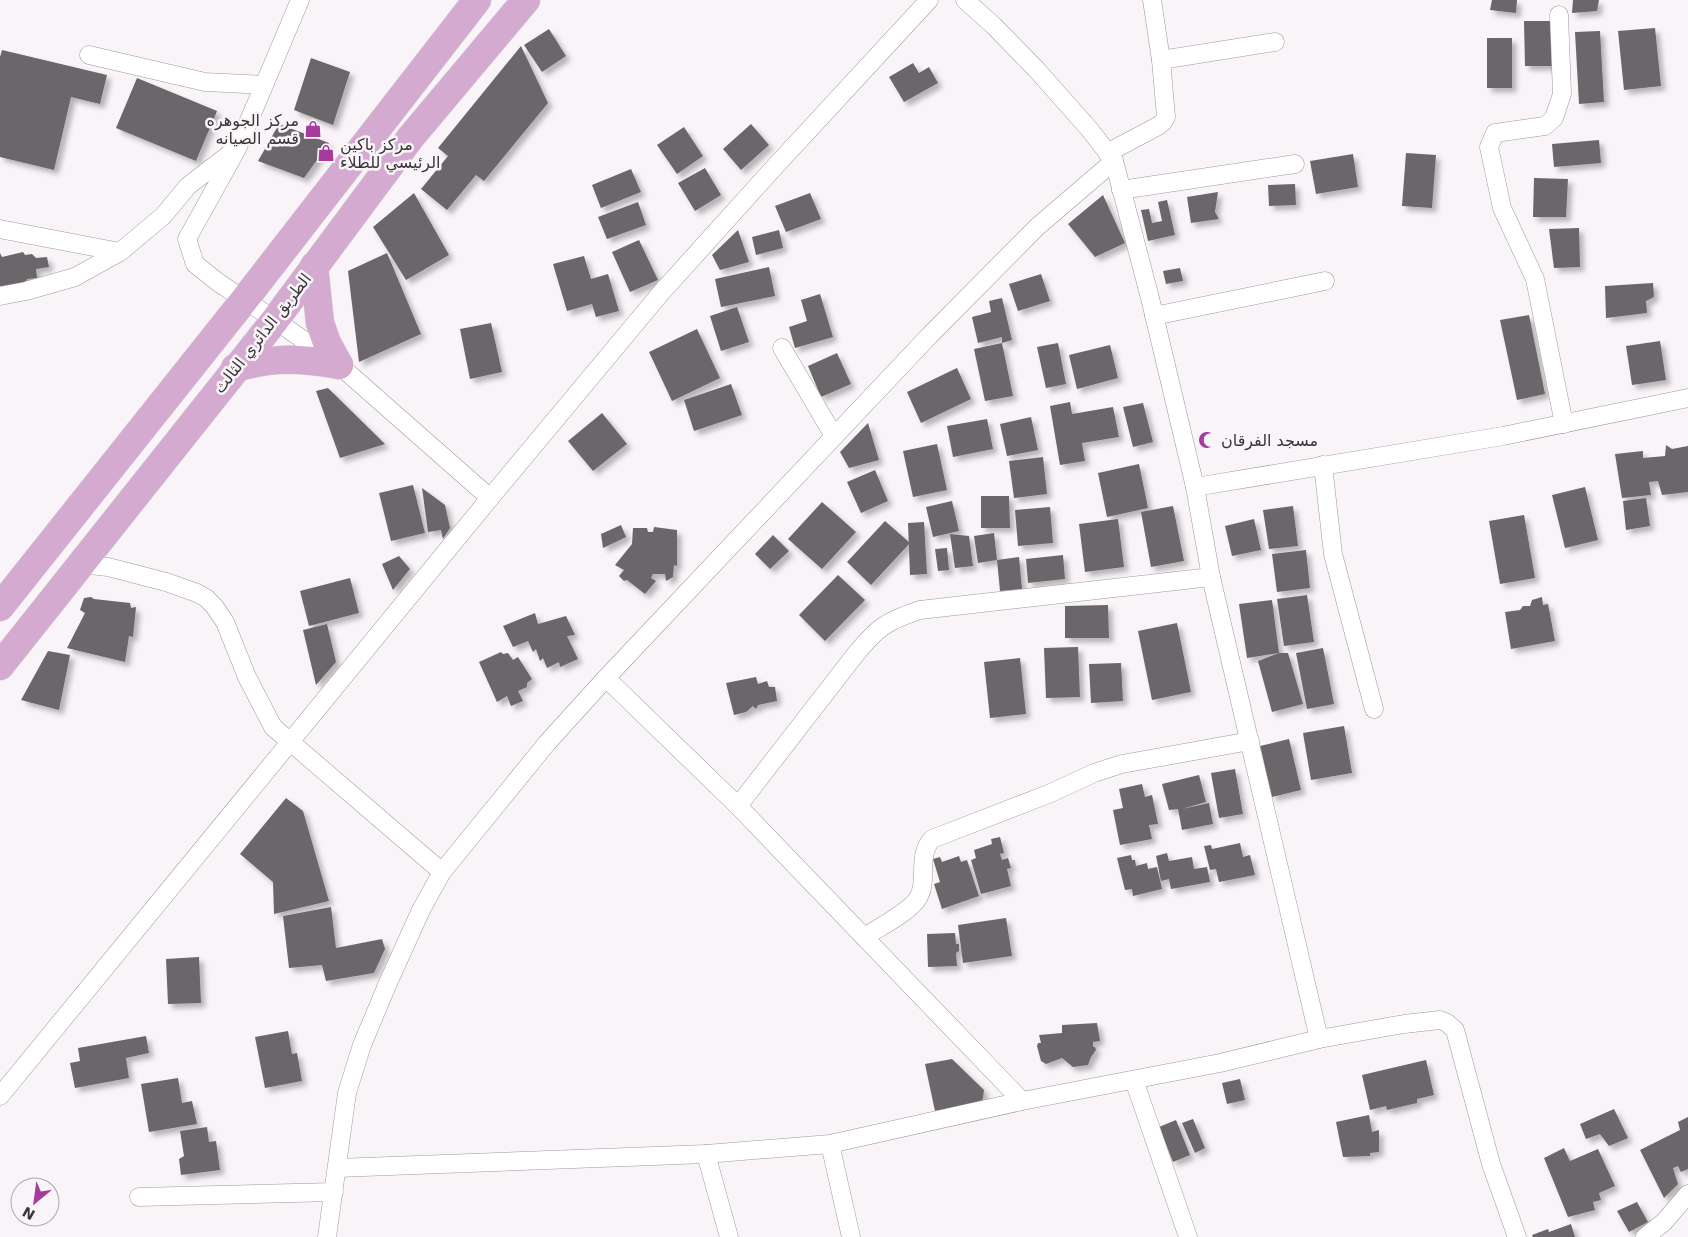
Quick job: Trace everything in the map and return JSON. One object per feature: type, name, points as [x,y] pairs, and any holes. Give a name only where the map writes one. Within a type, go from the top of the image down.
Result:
[{"type":"main road","points":[[0,606],[245,300],[477,0]]},
{"type":"main road","name":"الطريق الدائري الثالث","points":[[0,666],[275,320],[411,137],[526,0]]},
{"type":"main road","points":[[314,266],[320,323],[327,343],[339,365]]},
{"type":"main road","points":[[235,368],[276,359],[296,359],[339,365]]},
{"type":"street","points":[[300,0],[237,149],[188,239],[195,264],[219,283],[339,365],[490,498]]},
{"type":"street","points":[[0,1096],[490,498],[660,294],[929,0]]},
{"type":"street","points":[[327,1237],[348,1094],[362,1045],[421,910],[442,872],[547,744],[606,678],[930,335],[1037,227],[1111,157],[1163,122],[1166,117],[1161,60],[1152,0]]},
{"type":"street","points":[[969,1],[1036,69],[1090,130],[1111,157],[1154,316],[1195,487],[1211,577],[1319,1039]]},
{"type":"street","points":[[1559,15],[1562,94],[1554,118],[1545,126],[1496,134],[1489,147],[1502,208],[1535,279],[1564,424]]},
{"type":"street","points":[[1161,60],[1275,42]]},
{"type":"street","points":[[89,54],[206,82],[264,85]]},
{"type":"street","points":[[0,296],[26,291],[75,277],[120,252],[163,216],[188,186],[237,149]]},
{"type":"street","points":[[1121,190],[1295,164]]},
{"type":"street","points":[[0,229],[120,252]]},
{"type":"street","points":[[1154,316],[1325,281]]},
{"type":"street","points":[[782,348],[834,436]]},
{"type":"street","points":[[1195,487],[1503,436],[1688,398]]},
{"type":"street","points":[[1323,465],[1334,554],[1374,709]]},
{"type":"street","points":[[80,564],[108,567],[166,582],[206,598],[214,606],[224,622],[247,677],[273,727],[442,872]]},
{"type":"street","points":[[738,806],[855,655],[872,634],[884,624],[920,610],[1211,577]]},
{"type":"street","points":[[606,678],[738,806],[1022,1101]]},
{"type":"street","points":[[864,937],[910,907],[918,898],[922,889],[924,856],[927,845],[932,839],[1051,793],[1094,773],[1122,764],[1250,741]]},
{"type":"street","points":[[337,1168],[706,1154],[830,1144],[1022,1101],[1134,1080],[1319,1039],[1404,1024],[1440,1020],[1452,1026],[1454,1030],[1491,1164],[1517,1237]]},
{"type":"street","points":[[1134,1080],[1188,1237]]},
{"type":"street","points":[[830,1144],[851,1237]]},
{"type":"street","points":[[706,1154],[729,1237]]},
{"type":"street","points":[[139,1197],[334,1192]]},
{"type":"street","points":[[1645,1237],[1664,1222],[1688,1194]]},
{"type":"building","points":[[1492,0],[1517,0],[1516,13],[1490,10]]},
{"type":"building","points":[[1573,0],[1599,0],[1597,11],[1572,13]]},
{"type":"building","points":[[1524,21],[1554,21],[1554,66],[1525,66]]},
{"type":"building","points":[[1655,28],[1661,86],[1624,90],[1618,31]]},
{"type":"building","points":[[549,29],[566,56],[542,72],[524,45]]},
{"type":"building","points":[[1600,31],[1604,102],[1579,104],[1575,32]]},
{"type":"building","points":[[1487,38],[1512,38],[1512,88],[1487,88]]},
{"type":"building","points":[[521,46],[548,103],[484,181],[476,175],[447,210],[421,189],[448,156],[438,148]]},
{"type":"building","points":[[2,50],[107,75],[100,104],[71,97],[54,170],[0,157],[0,57]]},
{"type":"building","points":[[311,58],[350,72],[333,125],[294,110]]},
{"type":"building","points":[[913,63],[919,73],[929,67],[938,83],[904,102],[889,77]]},
{"type":"building","points":[[137,78],[217,111],[196,161],[116,128]]},
{"type":"building","points":[[279,124],[329,143],[304,178],[258,161]]},
{"type":"building","points":[[751,124],[769,145],[741,170],[723,149]]},
{"type":"building","points":[[684,127],[703,156],[677,174],[657,145]]},
{"type":"building","points":[[1599,140],[1601,163],[1554,167],[1552,144]]},
{"type":"building","points":[[1406,153],[1436,155],[1432,208],[1402,206]]},
{"type":"building","points":[[1353,154],[1358,187],[1316,194],[1310,161]]},
{"type":"building","points":[[705,168],[721,195],[695,211],[678,183]]},
{"type":"building","points":[[631,169],[641,192],[601,208],[592,185]]},
{"type":"building","points":[[1534,178],[1568,179],[1566,217],[1533,217]]},
{"type":"building","points":[[1295,184],[1296,205],[1269,206],[1268,185]]},
{"type":"building","points":[[1218,192],[1215,212],[1219,219],[1191,223],[1187,197]]},
{"type":"building","points":[[414,193],[449,255],[406,280],[373,227]]},
{"type":"building","points":[[810,193],[821,219],[786,232],[775,206]]},
{"type":"building","points":[[1103,195],[1125,243],[1095,257],[1068,224]]},
{"type":"building","points":[[1167,200],[1175,235],[1148,241],[1141,210],[1149,209],[1152,223],[1162,221],[1158,202]]},
{"type":"building","points":[[638,202],[646,225],[607,239],[598,217]]},
{"type":"building","points":[[1579,228],[1580,267],[1554,268],[1549,229]]},
{"type":"building","points":[[738,230],[749,262],[720,270],[712,255]]},
{"type":"building","points":[[779,230],[783,248],[756,255],[752,237]]},
{"type":"building","points":[[639,240],[658,280],[630,292],[612,252]]},
{"type":"building","points":[[23,252],[25,255],[32,254],[36,258],[47,257],[49,267],[36,269],[37,278],[0,287],[0,253],[2,257]]},
{"type":"building","points":[[387,253],[421,334],[359,362],[348,271]]},
{"type":"building","points":[[584,256],[591,279],[608,274],[619,311],[596,317],[592,304],[567,311],[553,264]]},
{"type":"building","points":[[769,267],[775,296],[721,307],[715,279]]},
{"type":"building","points":[[1180,268],[1183,281],[1166,284],[1163,271]]},
{"type":"building","points":[[1041,274],[1050,301],[1018,311],[1009,284]]},
{"type":"building","points":[[1653,283],[1654,297],[1646,301],[1647,313],[1606,318],[1605,286]]},
{"type":"building","points":[[820,294],[833,337],[795,348],[789,327],[807,321],[801,300]]},
{"type":"building","points":[[1002,298],[1012,340],[1002,343],[1002,337],[978,343],[972,317],[991,312],[989,301]]},
{"type":"building","points":[[737,307],[749,342],[721,351],[710,316]]},
{"type":"building","points":[[1529,315],[1545,394],[1517,400],[1500,320]]},
{"type":"building","points":[[491,323],[502,372],[470,379],[460,329]]},
{"type":"building","points":[[697,329],[720,378],[672,401],[649,352]]},
{"type":"building","points":[[1660,341],[1666,380],[1632,385],[1626,346]]},
{"type":"building","points":[[1002,343],[1013,396],[985,401],[974,349]]},
{"type":"building","points":[[1058,343],[1066,384],[1046,388],[1037,347]]},
{"type":"building","points":[[1110,345],[1118,378],[1077,389],[1069,355]]},
{"type":"building","points":[[837,353],[851,384],[821,397],[808,366]]},
{"type":"building","points":[[957,368],[971,399],[921,423],[907,392]]},
{"type":"building","points":[[731,384],[742,415],[694,431],[684,400]]},
{"type":"building","points":[[328,388],[385,444],[340,458],[316,391]]},
{"type":"building","points":[[1070,402],[1072,414],[1113,407],[1119,437],[1082,443],[1085,461],[1060,465],[1050,406]]},
{"type":"building","points":[[1143,403],[1153,442],[1133,447],[1123,407]]},
{"type":"building","points":[[602,413],[627,444],[593,471],[568,441]]},
{"type":"building","points":[[1031,417],[1038,450],[1007,456],[1000,424]]},
{"type":"building","points":[[987,419],[993,449],[953,457],[947,426]]},
{"type":"building","points":[[868,423],[879,460],[849,468],[840,452]]},
{"type":"building","points":[[937,444],[947,490],[913,497],[903,451]]},
{"type":"building","points":[[1666,445],[1672,449],[1688,446],[1688,492],[1662,495],[1658,481],[1649,482],[1651,495],[1622,498],[1615,454],[1643,451],[1643,458],[1665,456]]},
{"type":"building","points":[[1043,457],[1047,494],[1014,498],[1009,461]]},
{"type":"building","points":[[1139,464],[1148,508],[1107,517],[1098,473]]},
{"type":"building","points":[[875,470],[888,501],[861,513],[847,482]]},
{"type":"building","points":[[413,485],[425,533],[391,541],[379,493]]},
{"type":"building","points":[[1585,487],[1598,540],[1565,548],[1552,495]]},
{"type":"building","points":[[422,488],[445,505],[450,528],[443,539],[441,530],[428,532]]},
{"type":"building","points":[[981,496],[1009,496],[1010,528],[981,528]]},
{"type":"building","points":[[1646,498],[1650,526],[1626,530],[1623,501]]},
{"type":"building","points":[[952,501],[959,531],[933,537],[926,507]]},
{"type":"building","points":[[822,502],[856,532],[822,569],[788,539]]},
{"type":"building","points":[[1173,506],[1184,561],[1151,567],[1141,512]]},
{"type":"building","points":[[1293,506],[1298,546],[1269,549],[1263,510]]},
{"type":"building","points":[[1050,507],[1053,543],[1018,546],[1015,510]]},
{"type":"building","points":[[1524,515],[1535,578],[1500,584],[1489,521]]},
{"type":"building","points":[[1118,519],[1124,567],[1085,572],[1079,524]]},
{"type":"building","points":[[1254,519],[1261,550],[1232,556],[1225,526]]},
{"type":"building","points":[[885,521],[910,543],[871,585],[847,562]]},
{"type":"building","points":[[924,522],[927,574],[910,575],[908,523]]},
{"type":"building","points":[[621,525],[626,537],[603,548],[601,534]]},
{"type":"building","points":[[654,527],[677,530],[677,566],[674,565],[673,577],[666,581],[665,574],[653,574],[651,578],[656,581],[645,594],[627,580],[624,581],[619,576],[624,570],[615,565],[632,544],[633,528],[647,528],[648,532],[653,532]]},
{"type":"building","points":[[994,533],[997,560],[978,563],[974,536]]},
{"type":"building","points":[[950,534],[969,536],[973,566],[955,568]]},
{"type":"building","points":[[773,535],[789,551],[770,569],[755,554]]},
{"type":"building","points":[[947,548],[949,570],[938,571],[935,549]]},
{"type":"building","points":[[1306,550],[1310,588],[1277,592],[1272,554]]},
{"type":"building","points":[[1063,555],[1065,579],[1028,583],[1026,559]]},
{"type":"building","points":[[399,556],[410,569],[393,590],[382,564]]},
{"type":"building","points":[[1019,557],[1022,589],[1000,591],[997,560]]},
{"type":"building","points":[[838,575],[865,600],[825,641],[799,615]]},
{"type":"building","points":[[350,578],[359,613],[309,626],[300,591]]},
{"type":"building","points":[[1307,595],[1314,642],[1284,646],[1277,599]]},
{"type":"building","points":[[91,597],[94,599],[130,603],[131,608],[136,607],[133,637],[129,636],[125,662],[67,648],[85,613],[80,610],[84,598]]},
{"type":"building","points":[[1542,597],[1543,605],[1548,604],[1555,641],[1511,649],[1505,612],[1520,610],[1523,606],[1530,606],[1532,600]]},
{"type":"building","points":[[1272,600],[1279,653],[1247,658],[1239,604]]},
{"type":"building","points":[[1108,605],[1109,638],[1065,638],[1065,606]]},
{"type":"building","points":[[535,613],[538,624],[566,616],[575,635],[567,636],[578,659],[560,667],[559,662],[547,668],[543,658],[540,661],[536,649],[533,652],[528,641],[513,647],[503,626]]},
{"type":"building","points":[[1177,623],[1191,692],[1152,700],[1138,631]]},
{"type":"building","points":[[327,624],[336,662],[316,685],[303,630]]},
{"type":"building","points":[[1078,647],[1080,697],[1046,698],[1044,648]]},
{"type":"building","points":[[1323,648],[1334,704],[1307,709],[1296,653]]},
{"type":"building","points":[[48,651],[70,655],[59,710],[21,700]]},
{"type":"building","points":[[501,652],[503,654],[508,653],[513,660],[518,657],[532,679],[527,683],[527,687],[518,691],[523,701],[511,706],[507,696],[497,702],[479,662]]},
{"type":"building","points":[[1279,653],[1288,653],[1303,704],[1272,712],[1258,661]]},
{"type":"building","points":[[1020,658],[1026,714],[990,718],[984,662]]},
{"type":"building","points":[[1121,663],[1123,701],[1091,703],[1089,664]]},
{"type":"building","points":[[756,677],[758,684],[767,681],[769,687],[775,687],[777,701],[758,705],[756,709],[753,706],[746,712],[734,715],[726,683]]},
{"type":"building","points":[[1344,726],[1352,773],[1311,780],[1303,733]]},
{"type":"building","points":[[1289,739],[1301,790],[1272,797],[1260,746]]},
{"type":"building","points":[[1235,769],[1243,814],[1219,818],[1211,773]]},
{"type":"building","points":[[1199,775],[1206,802],[1182,809],[1209,803],[1213,824],[1182,830],[1178,809],[1169,810],[1162,784]]},
{"type":"building","points":[[1142,784],[1145,797],[1152,795],[1158,824],[1149,825],[1152,839],[1120,845],[1113,810],[1123,808],[1119,789]]},
{"type":"building","points":[[286,798],[303,811],[329,901],[274,914],[273,882],[240,854]]},
{"type":"building","points":[[1000,837],[1004,853],[1000,854],[1002,860],[1008,858],[1011,868],[1007,869],[1011,886],[981,894],[971,860],[976,858],[974,850],[992,844],[991,839]]},
{"type":"building","points":[[1240,843],[1243,857],[1250,855],[1255,875],[1219,882],[1216,869],[1210,870],[1204,846],[1211,845],[1212,849]]},
{"type":"building","points":[[1167,853],[1169,861],[1192,857],[1194,869],[1207,867],[1210,882],[1171,889],[1169,879],[1161,881],[1156,856]]},
{"type":"building","points":[[1131,855],[1132,860],[1135,860],[1136,866],[1147,863],[1148,869],[1157,867],[1162,889],[1133,896],[1132,889],[1125,890],[1117,858]]},
{"type":"building","points":[[959,856],[961,862],[967,860],[979,896],[942,909],[934,884],[940,882],[933,859],[940,857],[942,862]]},
{"type":"building","points":[[331,907],[336,948],[382,939],[385,949],[374,973],[326,981],[322,965],[289,968],[283,916]]},
{"type":"building","points":[[1006,918],[1012,956],[963,963],[958,925]]},
{"type":"building","points":[[955,933],[956,944],[959,944],[959,951],[956,953],[957,966],[928,967],[927,934]]},
{"type":"building","points":[[199,957],[201,1003],[168,1004],[166,959]]},
{"type":"building","points":[[1097,1023],[1100,1041],[1093,1042],[1093,1047],[1096,1050],[1088,1065],[1073,1067],[1062,1058],[1046,1064],[1041,1061],[1037,1046],[1038,1043],[1041,1043],[1039,1035],[1062,1033],[1062,1025]]},
{"type":"building","points":[[288,1031],[292,1054],[297,1053],[302,1081],[265,1088],[255,1037]]},
{"type":"building","points":[[146,1036],[149,1053],[126,1058],[129,1078],[75,1088],[70,1063],[80,1061],[78,1048]]},
{"type":"building","points":[[952,1059],[984,1090],[983,1098],[981,1103],[935,1111],[925,1064]]},
{"type":"building","points":[[1426,1060],[1434,1095],[1417,1099],[1417,1103],[1387,1110],[1386,1106],[1370,1110],[1362,1075]]},
{"type":"building","points":[[178,1078],[182,1103],[192,1101],[197,1124],[149,1132],[141,1084]]},
{"type":"building","points":[[1240,1079],[1245,1100],[1227,1104],[1222,1083]]},
{"type":"building","points":[[1614,1109],[1628,1138],[1609,1146],[1600,1134],[1586,1139],[1580,1124]]},
{"type":"building","points":[[1369,1115],[1372,1132],[1379,1130],[1379,1152],[1370,1153],[1370,1156],[1343,1157],[1336,1122]]},
{"type":"building","points":[[1688,1117],[1688,1169],[1681,1172],[1678,1166],[1673,1168],[1678,1184],[1664,1198],[1640,1150],[1680,1130],[1678,1122]]},
{"type":"building","points":[[1193,1119],[1205,1148],[1195,1153],[1182,1123]]},
{"type":"building","points":[[1176,1120],[1190,1155],[1173,1162],[1159,1127]]},
{"type":"building","points":[[207,1127],[209,1142],[216,1141],[220,1170],[181,1175],[179,1159],[184,1156],[180,1131]]},
{"type":"building","points":[[1564,1148],[1570,1161],[1598,1149],[1615,1186],[1599,1193],[1601,1200],[1593,1202],[1595,1210],[1568,1217],[1544,1158]]},
{"type":"building","points":[[1637,1202],[1648,1222],[1629,1232],[1617,1211]]},
{"type":"building","points":[[1571,1224],[1575,1237],[1533,1237],[1532,1235],[1548,1229],[1549,1232]]},
{"type":"place","name":"مركز الجوهره قسم الصيانه","points":[[313,129]]},
{"type":"place","name":"مركز باكين الرئيسي للطلاء","points":[[326,153]]},
{"type":"place","name":"مسجد الفرقان","points":[[1207,440]]}]
